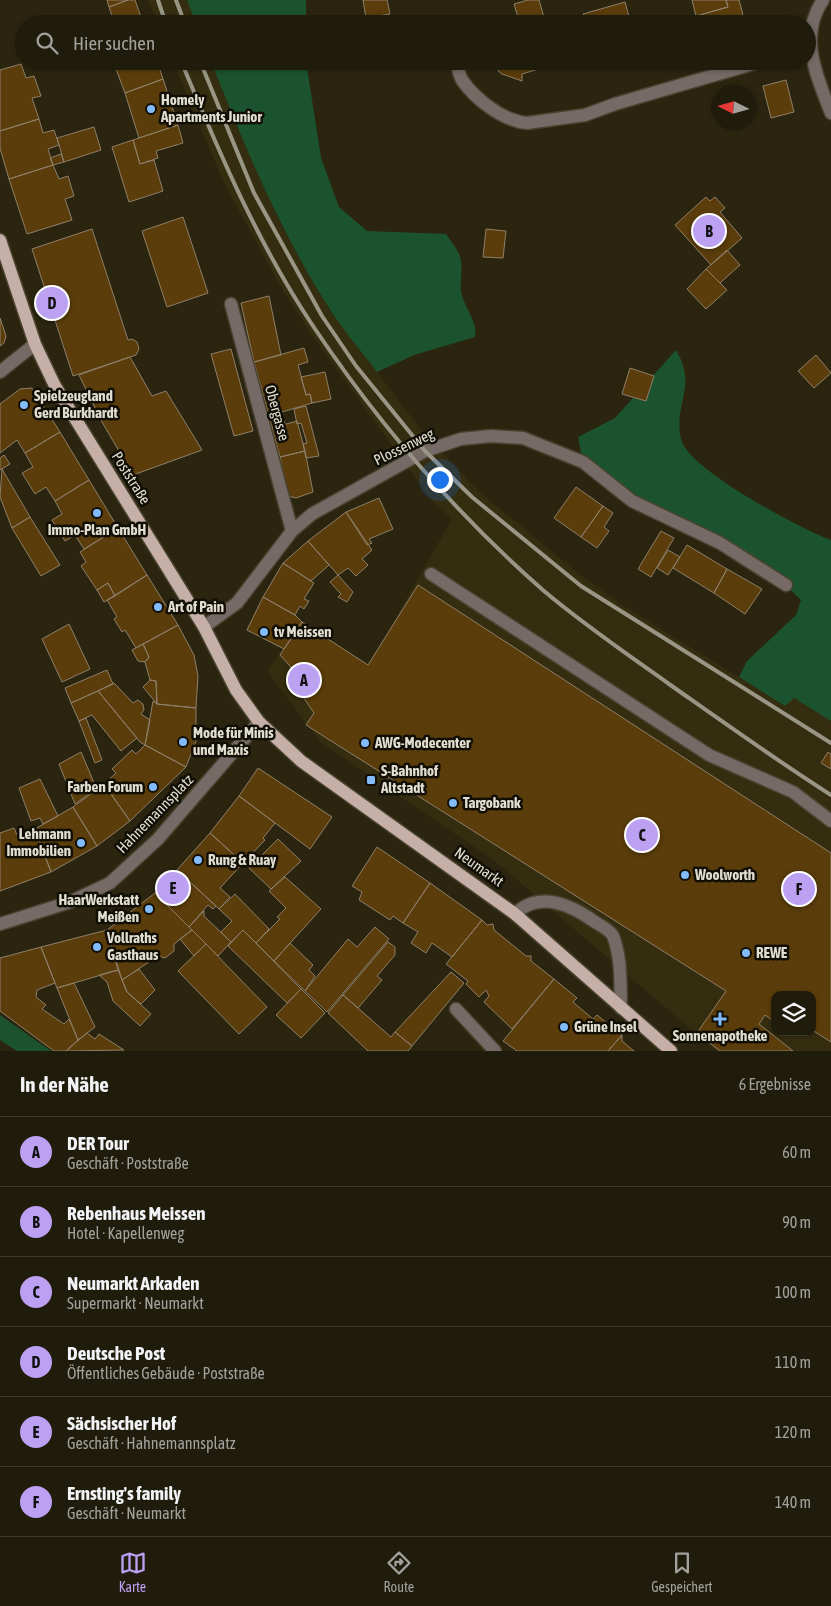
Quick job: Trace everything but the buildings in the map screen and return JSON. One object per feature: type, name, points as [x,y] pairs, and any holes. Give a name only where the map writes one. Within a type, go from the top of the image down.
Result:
[{"type":"main road","name":"Poststraße","points":[[0,240],[34,344],[55,386],[204,627],[236,690],[259,722]]},
{"type":"main road","name":"Neumarkt","points":[[259,722],[301,760],[516,914],[670,1051]]},
{"type":"street","points":[[816,15],[823,0]]},
{"type":"street","points":[[458,70],[461,79],[482,101],[508,118],[526,123],[585,115],[615,104],[732,70]]},
{"type":"street","points":[[814,70],[831,113]]},
{"type":"street","name":"Obergasse","points":[[231,304],[292,531]]},
{"type":"street","points":[[0,372],[34,344]]},
{"type":"street","name":"Plossenweg","points":[[204,627],[237,603],[292,531],[312,514],[425,451],[461,439],[491,436],[523,438],[583,462],[632,500],[720,543],[786,585]]},
{"type":"street","points":[[431,574],[710,755],[793,792],[831,821]]},
{"type":"street","name":"Hahnemannsplatz","points":[[0,924],[70,902],[110,883],[158,839],[259,722]]},
{"type":"street","points":[[516,914],[524,906],[549,900],[576,909],[612,933],[619,956],[621,1008]]},
{"type":"street","points":[[456,1010],[495,1051]]},
{"type":"shaded area","points":[[148,0],[187,0],[193,15],[154,15]]},
{"type":"shaded area","points":[[177,70],[215,70],[239,132],[281,224],[329,309],[423,432],[476,489],[578,573],[627,608],[784,705],[794,698],[831,721],[831,1051],[716,1051],[495,861],[320,742],[267,671],[302,622],[369,665],[452,519],[431,499],[311,334],[282,289],[223,181]]},
{"type":"green space","points":[[187,0],[306,0],[306,15],[193,15]]},
{"type":"green space","points":[[215,70],[307,70],[321,158],[339,207],[367,231],[446,234],[461,259],[461,291],[475,326],[475,337],[414,355],[377,372],[334,316],[311,279],[264,188]]},
{"type":"green space","points":[[676,350],[685,374],[679,426],[681,439],[688,452],[703,466],[747,497],[796,524],[831,540],[831,721],[794,698],[785,706],[739,677],[747,661],[796,615],[801,600],[785,585],[632,501],[583,462],[578,437],[615,418]]},
{"type":"green space","points":[[0,1015],[51,1051],[17,1051],[0,1040]]},
{"type":"railway","points":[[158,0],[163,15]]},
{"type":"railway","points":[[176,0],[182,15]]},
{"type":"railway","points":[[185,70],[241,197],[293,295],[364,398],[449,499],[544,591],[605,639],[770,755],[831,795]]},
{"type":"railway","points":[[204,70],[254,193],[322,316],[356,366],[425,451],[472,497],[581,586],[831,743]]},
{"type":"place","name":"Homely Apartments Junior","points":[[151,109]]},
{"type":"place","name":"Rebenhaus Meissen","points":[[709,231]]},
{"type":"place","name":"Deutsche Post","points":[[52,303]]},
{"type":"place","name":"Spielzeugland Gerd Burkhardt","points":[[24,405]]},
{"type":"place","name":"Immo-Plan GmbH","points":[[97,513]]},
{"type":"place","name":"Art of Pain","points":[[158,607]]},
{"type":"place","name":"tv Meissen","points":[[264,632]]},
{"type":"place","name":"DER Tour","points":[[304,680]]},
{"type":"place","name":"Mode für Minis und Maxis","points":[[183,742]]},
{"type":"place","name":"AWG-Modecenter","points":[[365,743]]},
{"type":"place","name":"S-Bahnhof Altstadt","points":[[371,780]]},
{"type":"place","name":"Farben Forum","points":[[153,787]]},
{"type":"place","name":"Targobank","points":[[453,803]]},
{"type":"place","name":"Neumarkt Arkaden","points":[[642,835]]},
{"type":"place","name":"Lehmann Immobilien","points":[[81,843]]},
{"type":"place","name":"Rung & Ruay","points":[[198,860]]},
{"type":"place","name":"Woolworth","points":[[685,875]]},
{"type":"place","name":"Sächsischer Hof","points":[[173,888]]},
{"type":"place","name":"Ernsting's family","points":[[799,889]]},
{"type":"place","name":"HaarWerkstatt Meißen","points":[[149,909]]},
{"type":"place","name":"Vollraths Gasthaus","points":[[97,947]]},
{"type":"place","name":"REWE","points":[[746,953]]},
{"type":"place","name":"Sonnenapotheke","points":[[720,1019]]},
{"type":"place","name":"Grüne Insel","points":[[564,1027]]}]
